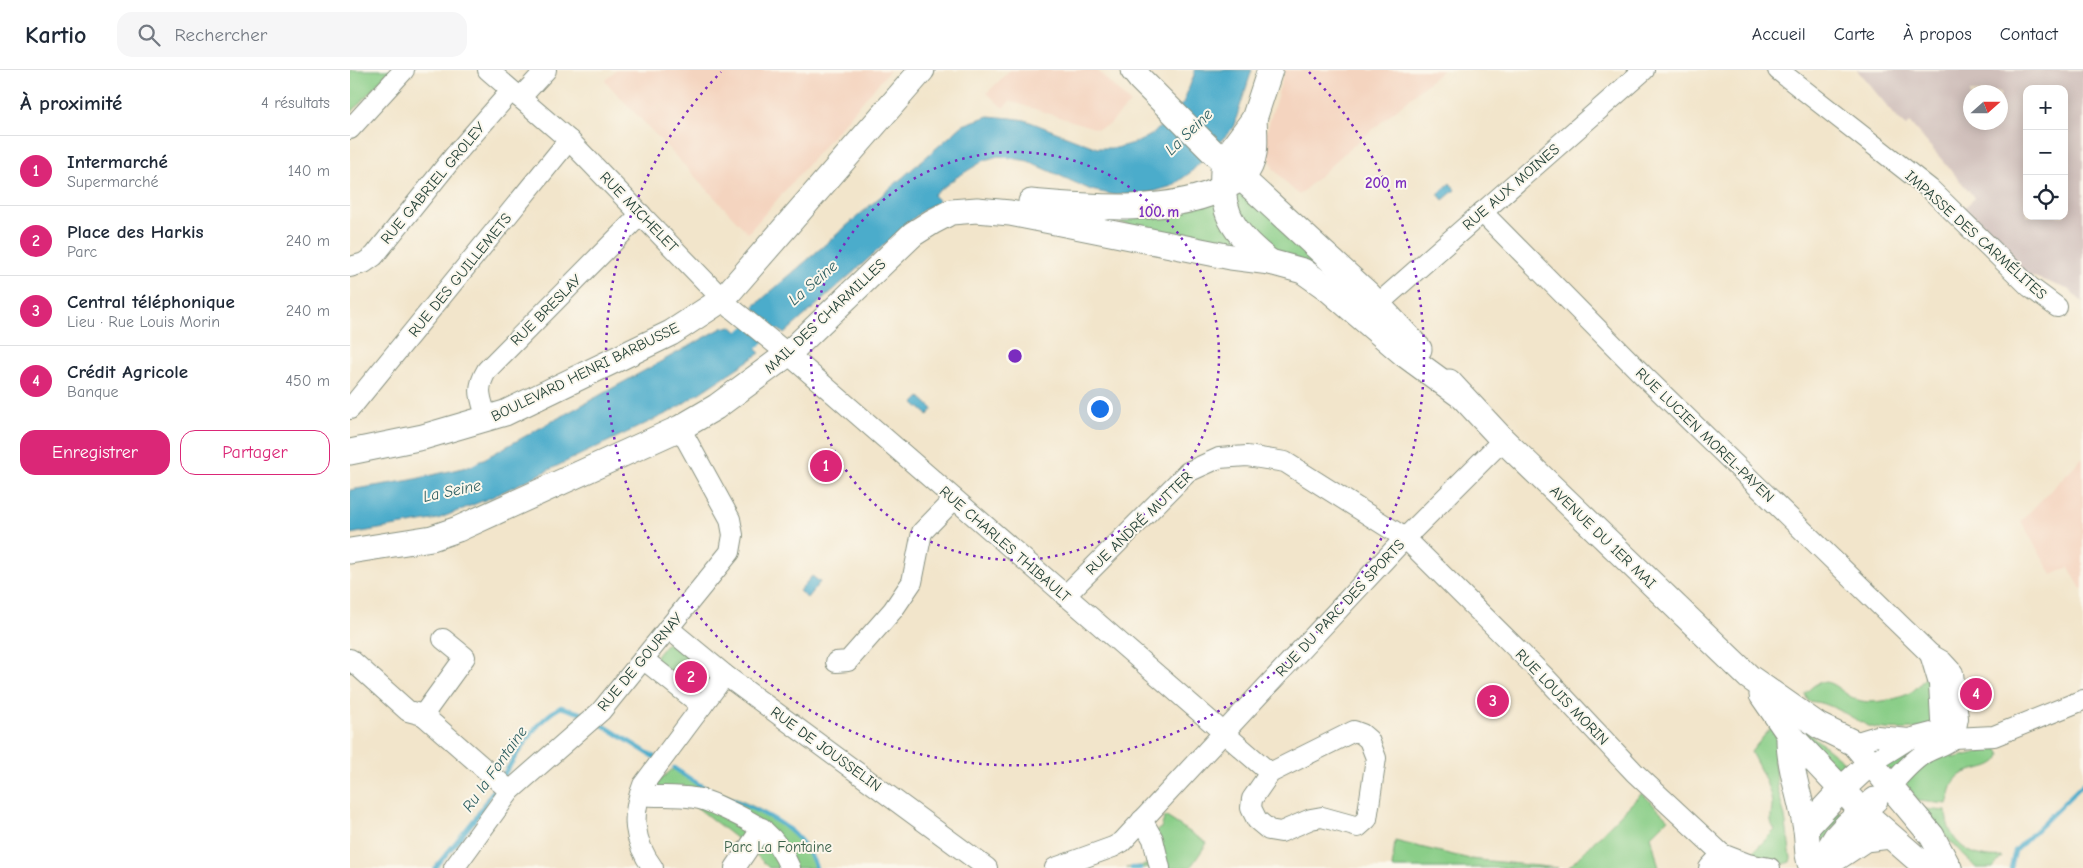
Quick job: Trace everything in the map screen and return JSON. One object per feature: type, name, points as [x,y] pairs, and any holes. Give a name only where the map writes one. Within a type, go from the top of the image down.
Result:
[{"type":"main road","name":"BOULEVARD HENRI BARBUSSE","points":[[350,452],[424,437],[505,413],[671,333],[727,303],[922,70]]},
{"type":"main road","points":[[951,212],[972,204],[997,200],[1112,207],[1171,204],[1197,198],[1232,183],[1255,155],[1254,119],[1270,70]]},
{"type":"main road","points":[[1134,73],[1218,156],[1254,119]]},
{"type":"main road","name":"AVENUE DU 1ER MAI","points":[[1255,155],[1262,176],[1273,191],[1323,242],[1349,276]]},
{"type":"main road","name":"AVENUE DU 1ER MAI","points":[[1218,156],[1232,183],[1235,228],[1246,242],[1270,262]]},
{"type":"main road","name":"AVENUE DU 1ER MAI","points":[[1232,183],[1349,276],[1378,304],[1503,440],[1749,677],[1819,726],[1854,744]]},
{"type":"main road","name":"MAIL DES CHARMILLES","points":[[350,551],[432,538],[458,530],[680,428],[716,407],[913,234],[951,212],[978,210],[1064,222],[1231,257]]},
{"type":"main road","name":"AVENUE DU 1ER MAI","points":[[1231,257],[1270,262],[1303,271],[1327,288],[1404,354],[1460,395]]},
{"type":"main road","name":"AVENUE DU 1ER MAI","points":[[1749,677],[1789,734],[1842,789]]},
{"type":"main road","points":[[1789,734],[1789,748],[1806,828],[1809,862],[1812,868]]},
{"type":"main road","points":[[1854,744],[1869,764],[1883,801],[1890,836],[1918,860],[1949,868]]},
{"type":"main road","points":[[1806,828],[1842,789],[1869,764]]},
{"type":"main road","points":[[1842,789],[1883,801],[1927,848],[1949,868]]},
{"type":"main road","points":[[1819,868],[1836,837],[1883,801]]},
{"type":"main road","points":[[1819,868],[1865,839],[1890,836]]},
{"type":"street","points":[[350,129],[404,70]]},
{"type":"street","name":"RUE MICHELET","points":[[488,70],[570,140],[727,303],[783,350]]},
{"type":"street","name":"RUE GABRIEL GROLEY","points":[[350,267],[364,263],[374,256],[455,155],[515,95],[546,70]]},
{"type":"street","name":"RUE AUX MOINES","points":[[1378,304],[1644,70]]},
{"type":"street","name":"IMPASSE DES CARMÉLITES","points":[[1778,70],[1930,189],[2030,287],[2057,307]]},
{"type":"street","name":"RUE DES GUILLEMETS","points":[[350,410],[570,140]]},
{"type":"street","name":"RUE LUCIEN MOREL-PAYEN","points":[[1482,212],[1646,378],[1930,654],[1939,684],[1941,720],[1954,738]]},
{"type":"street","name":"RUE BRESLAY","points":[[487,419],[480,393],[480,382],[487,370],[641,214]]},
{"type":"street","name":"AVENUE DU 1ER MAI","points":[[1303,271],[1320,276],[1338,286],[1356,300],[1366,304],[1378,304]]},
{"type":"street","name":"RUE CHARLES THIBAULT","points":[[783,350],[1222,733]]},
{"type":"street","name":"RUE DE GOURNAY","points":[[454,868],[507,789],[601,710],[730,552],[733,536],[730,518],[680,428]]},
{"type":"street","name":"RUE DU PARC DES SPORTS","points":[[1222,733],[1405,538],[1503,440]]},
{"type":"street","name":"RUE ANDRÉ MUTTER","points":[[1065,596],[1188,472],[1219,458],[1247,456],[1285,462],[1405,538]]},
{"type":"street","points":[[836,662],[848,661],[893,610],[912,582],[922,532],[954,499]]},
{"type":"street","name":"RUE LOUIS MORIN","points":[[1405,538],[1544,676],[1721,863],[1748,864],[1770,868]]},
{"type":"street","name":"RUE DE JOUSSELIN","points":[[668,628],[725,675],[987,868]]},
{"type":"street","points":[[423,715],[464,657],[443,639]]},
{"type":"street","points":[[643,658],[702,706]]},
{"type":"street","points":[[350,659],[408,711],[423,715],[507,789]]},
{"type":"street","points":[[653,868],[645,857],[636,836],[634,817],[640,795],[644,785],[725,675]]},
{"type":"street","points":[[1869,764],[1909,739],[1932,733],[1954,738],[1994,736],[2083,700]]},
{"type":"street","points":[[1354,731],[1362,734],[1369,740],[1376,758],[1367,818],[1358,827],[1322,817],[1311,819],[1281,832],[1269,830],[1257,820],[1251,808],[1252,800],[1270,773],[1354,731]]},
{"type":"street","points":[[1055,868],[1114,847],[1122,842],[1222,733],[1270,773]]},
{"type":"street","points":[[1854,744],[1877,736],[1909,739]]},
{"type":"street","points":[[1883,801],[1912,763],[1926,752],[1945,746],[1954,738]]},
{"type":"street","points":[[640,795],[705,800],[750,821],[762,828],[779,845],[790,868]]},
{"type":"street","points":[[1142,820],[1152,839],[1160,865]]},
{"type":"street","points":[[735,868],[762,828]]},
{"type":"shaded area","points":[[616,70],[890,70],[748,233],[605,81]]},
{"type":"shaded area","points":[[1010,70],[1097,70],[1130,103],[1109,125],[1097,129],[1010,101],[1003,108],[987,93]]},
{"type":"shaded area","points":[[1285,70],[1443,70],[1340,157],[1299,195],[1273,168],[1264,140]]},
{"type":"shaded area","points":[[1857,70],[2083,70],[2083,303],[2070,290],[2026,274],[1963,209],[1975,198],[1910,123],[1906,126]]},
{"type":"shaded area","points":[[2083,457],[2083,588],[2081,589],[2069,567],[2052,575],[2021,521]]},
{"type":"green space","points":[[350,70],[390,70],[350,114]]},
{"type":"green space","points":[[1244,190],[1351,290],[1298,259],[1268,245],[1243,225],[1232,194]]},
{"type":"green space","points":[[1217,200],[1246,252],[1079,213]]},
{"type":"green space","points":[[671,642],[706,669],[709,685],[700,698],[653,660],[666,644]]},
{"type":"green space","points":[[1932,669],[1938,716],[1926,725],[1917,728],[1887,729],[1869,726],[1826,704],[1808,701],[1805,694],[1813,686],[1826,682],[1858,700],[1871,702],[1887,700],[1903,696],[1914,690]]},
{"type":"green space","points":[[1796,723],[1843,761],[1847,771],[1843,776]]},
{"type":"green space","points":[[1772,726],[1778,742],[1779,749],[1774,761],[1791,858],[1790,862],[1782,865],[1746,859],[1775,830],[1771,820],[1772,804],[1769,790],[1751,752]]},
{"type":"green space","points":[[1921,745],[1892,773],[1882,764],[1898,752]]},
{"type":"green space","points":[[1997,748],[2001,755],[1994,764],[1962,774],[1957,778],[1947,804],[1918,801],[1905,782],[1915,767],[1952,750],[1953,758]]},
{"type":"green space","name":"Parc La Fontaine","points":[[674,768],[697,782],[750,805],[782,823],[807,850],[816,868],[769,868],[751,850],[690,802],[651,793],[661,779]]},
{"type":"green space","points":[[1642,793],[1668,819],[1651,836],[1659,868],[1568,868]]},
{"type":"green space","points":[[1924,809],[1946,811],[1947,822],[1951,832],[1963,847],[1971,852],[1981,856],[2002,857],[1993,868],[1976,868],[1932,822]]},
{"type":"green space","points":[[1840,810],[1842,816],[1822,844],[1815,843],[1816,835]]},
{"type":"green space","points":[[1165,816],[1207,843],[1190,868],[1126,868],[1151,864],[1149,835],[1161,828]]},
{"type":"green space","points":[[1395,841],[1470,859],[1558,868],[1392,868]]},
{"type":"water","points":[[1194,70],[1252,70],[1233,128],[1191,172],[1172,186],[1149,193],[1115,195],[1091,190],[1028,161],[998,156],[985,160],[957,177],[933,195],[939,201],[922,211],[784,334],[753,307],[963,125],[988,116],[1025,120],[1097,148],[1116,148],[1140,141],[1153,134],[1183,103],[1194,75]]},
{"type":"water","points":[[1450,183],[1455,190],[1443,200],[1438,194]]},
{"type":"water","points":[[731,326],[760,353],[672,411],[490,498],[438,519],[350,534],[350,490],[411,480],[471,466],[722,328]]},
{"type":"water","points":[[920,397],[933,409],[928,415],[914,403]]},
{"type":"water","points":[[812,576],[820,582],[807,598],[799,591]]},
{"type":"waterway","name":"La Seine","points":[[717,357],[746,341],[795,299]]},
{"type":"waterway","name":"Ru la Fontaine","points":[[502,777],[535,729],[552,713],[561,707],[586,715]]},
{"type":"waterway","name":"Ru la Fontaine","points":[[601,724],[654,757]]},
{"type":"waterway","name":"Ru la Fontaine","points":[[674,768],[703,787],[753,808],[784,825],[808,851],[816,868]]},
{"type":"waterway","name":"Ru la Fontaine","points":[[2011,868],[2015,851],[2083,784]]},
{"type":"waterway","name":"Ru la Fontaine","points":[[435,868],[475,819],[496,786]]},
{"type":"waterway","name":"Ru la Fontaine","points":[[1132,868],[1140,868]]},
{"type":"place","name":"Intermarché","points":[[826,466]]},
{"type":"place","name":"Place des Harkis","points":[[691,677]]},
{"type":"place","name":"Crédit Agricole","points":[[1976,694]]},
{"type":"place","name":"Central téléphonique","points":[[1493,701]]}]
